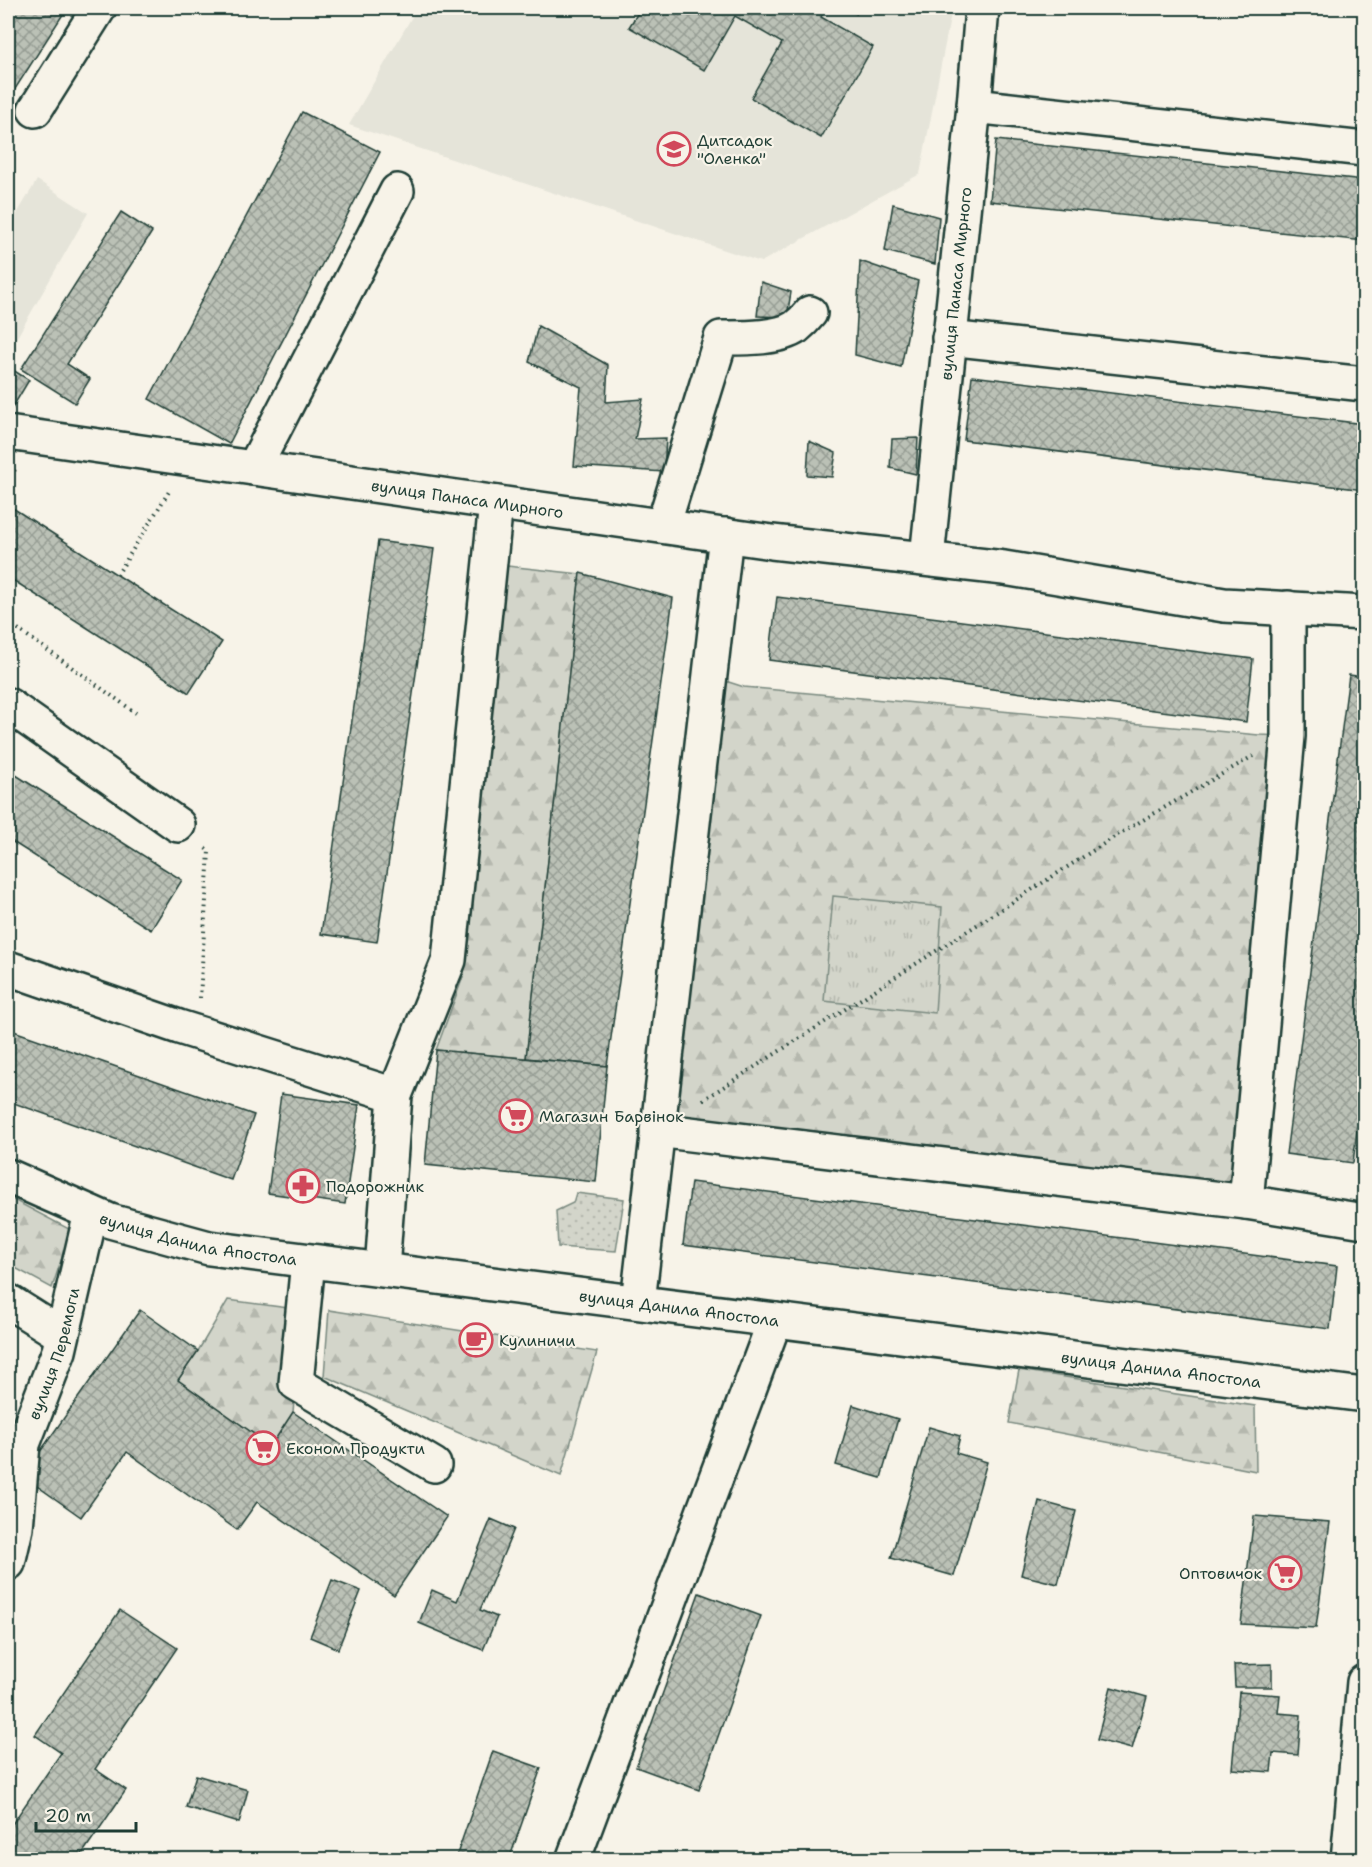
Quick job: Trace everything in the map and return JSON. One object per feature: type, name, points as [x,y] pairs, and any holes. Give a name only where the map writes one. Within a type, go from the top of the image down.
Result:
[{"type":"street","points":[[35,110],[99,8]]},
{"type":"street","name":"вулиця Панаса Мирного","points":[[927,558],[982,8]]},
{"type":"street","points":[[974,106],[1365,149]]},
{"type":"street","points":[[254,468],[397,191]]},
{"type":"street","points":[[663,526],[721,338],[786,332],[797,327],[810,314]]},
{"type":"street","points":[[949,338],[1365,384]]},
{"type":"street","name":"вулиця Панаса Мирного","points":[[8,433],[726,535],[1004,568],[1224,605],[1365,613]]},
{"type":"street","points":[[382,1269],[395,1095],[449,960],[496,502]]},
{"type":"street","points":[[638,1302],[726,535]]},
{"type":"street","points":[[1246,1202],[1288,736],[1288,608]]},
{"type":"street","points":[[8,705],[178,825]]},
{"type":"street","points":[[8,968],[197,1033],[395,1095]]},
{"type":"street","points":[[657,1130],[1246,1202],[1365,1221]]},
{"type":"street","name":"вулиця Данила Апостола","points":[[8,1176],[110,1221],[209,1248],[1365,1395]]},
{"type":"street","name":"вулиця Перемоги","points":[[8,1563],[16,1528],[23,1444],[58,1351],[91,1213]]},
{"type":"street","points":[[308,1261],[296,1383],[434,1465]]},
{"type":"street","points":[[8,1300],[62,1335]]},
{"type":"street","points":[[573,1860],[775,1320]]},
{"type":"street","points":[[1347,1860],[1365,1683]]},
{"type":"path","points":[[855,14],[859,8]]},
{"type":"path","points":[[117,575],[189,459]]},
{"type":"path","points":[[8,622],[136,713]]},
{"type":"path","points":[[657,1130],[1110,840],[1288,736]]},
{"type":"path","points":[[178,825],[209,851],[197,1033]]},
{"type":"shaded area","name":"Дитсадок \"Оленка\"","points":[[417,8],[952,8],[920,174],[761,262],[349,125]]},
{"type":"shaded area","points":[[37,180],[88,213],[8,353],[8,229]]},
{"type":"green space","points":[[507,566],[580,574],[526,1058],[436,1050],[464,974]]},
{"type":"green space","points":[[710,676],[744,687],[1288,736],[1246,1202],[657,1130]]},
{"type":"green space","points":[[833,896],[942,907],[935,1013],[824,1001]]},
{"type":"green space","points":[[576,1193],[624,1199],[616,1251],[558,1247],[556,1211],[573,1203]]},
{"type":"green space","points":[[8,1197],[71,1230],[52,1288],[8,1264]]},
{"type":"green space","points":[[228,1300],[303,1310],[293,1412],[271,1446],[178,1380]]},
{"type":"green space","points":[[329,1310],[597,1352],[561,1476],[324,1376]]},
{"type":"green space","points":[[1019,1370],[1255,1406],[1256,1471],[1009,1423]]},
{"type":"building","points":[[8,8],[67,8],[8,100]]},
{"type":"building","points":[[641,8],[826,8],[821,17],[873,47],[821,138],[751,98],[782,43],[735,16],[704,70],[629,27]]},
{"type":"building","points":[[302,112],[380,152],[229,444],[149,399]]},
{"type":"building","points":[[996,140],[1364,180],[1364,241],[990,201]]},
{"type":"building","points":[[893,204],[939,217],[935,264],[885,251]]},
{"type":"building","points":[[121,212],[152,232],[67,364],[90,379],[75,403],[21,369]]},
{"type":"building","points":[[860,261],[918,281],[901,367],[855,355]]},
{"type":"building","points":[[761,282],[791,292],[787,317],[757,316]]},
{"type":"building","points":[[538,326],[608,365],[606,402],[643,399],[635,439],[666,438],[664,472],[574,466],[581,387],[529,362]]},
{"type":"building","points":[[8,367],[29,380],[8,415]]},
{"type":"building","points":[[972,376],[1364,424],[1364,490],[964,440]]},
{"type":"building","points":[[918,438],[916,474],[890,468],[892,439]]},
{"type":"building","points":[[809,441],[836,453],[832,477],[807,475]]},
{"type":"building","points":[[8,505],[222,642],[189,693],[8,577]]},
{"type":"building","points":[[378,541],[434,549],[377,942],[321,934]]},
{"type":"building","points":[[580,573],[673,598],[607,1066],[526,1058]]},
{"type":"building","points":[[777,597],[1253,659],[1246,722],[769,660]]},
{"type":"building","points":[[1349,675],[1364,677],[1364,1074],[1353,1163],[1286,1154]]},
{"type":"building","points":[[8,770],[182,880],[151,930],[8,839]]},
{"type":"building","points":[[8,1029],[254,1115],[231,1180],[8,1101]]},
{"type":"building","name":"Магазин Барвінок","points":[[436,1050],[607,1066],[596,1182],[425,1165]]},
{"type":"building","points":[[281,1094],[359,1105],[345,1204],[268,1193]]},
{"type":"building","points":[[691,1182],[1337,1266],[1330,1329],[683,1245]]},
{"type":"building","points":[[140,1310],[198,1351],[178,1380],[271,1446],[293,1412],[447,1517],[394,1595],[257,1502],[237,1530],[127,1452],[81,1517],[23,1476]]},
{"type":"building","name":"Кулиничи","points":[[466,1332],[487,1335],[485,1348],[464,1345]]},
{"type":"building","points":[[853,1405],[898,1419],[881,1478],[836,1465]]},
{"type":"building","points":[[929,1427],[960,1436],[956,1453],[987,1462],[954,1576],[891,1558]]},
{"type":"building","points":[[1039,1501],[1076,1511],[1058,1584],[1021,1575]]},
{"type":"building","name":"Оптовичок","points":[[1254,1516],[1330,1522],[1316,1628],[1241,1624]]},
{"type":"building","points":[[491,1519],[514,1529],[480,1610],[497,1617],[483,1650],[419,1623],[432,1590],[457,1601]]},
{"type":"building","points":[[332,1580],[361,1591],[338,1649],[310,1637]]},
{"type":"building","points":[[699,1593],[761,1616],[699,1790],[636,1767]]},
{"type":"building","points":[[120,1610],[177,1648],[95,1769],[126,1790],[78,1860],[8,1860],[8,1830],[61,1753],[35,1735]]},
{"type":"building","points":[[1272,1664],[1272,1687],[1235,1687],[1234,1665]]},
{"type":"building","points":[[1111,1687],[1147,1697],[1132,1749],[1097,1740]]},
{"type":"building","points":[[1239,1692],[1280,1695],[1278,1713],[1301,1715],[1298,1755],[1273,1753],[1271,1772],[1232,1769]]},
{"type":"building","points":[[493,1751],[541,1768],[509,1860],[455,1860]]},
{"type":"building","points":[[196,1775],[248,1790],[239,1823],[186,1807]]},
{"type":"place","name":"Дитсадок \"Оленка\"","points":[[674,149]]},
{"type":"place","name":"Магазин Барвінок","points":[[516,1116]]},
{"type":"place","name":"Подорожник","points":[[303,1186]]},
{"type":"place","name":"Кулиничи","points":[[476,1340]]},
{"type":"place","name":"Економ Продукти","points":[[263,1448]]},
{"type":"place","name":"Оптовичок","points":[[1285,1573]]}]
